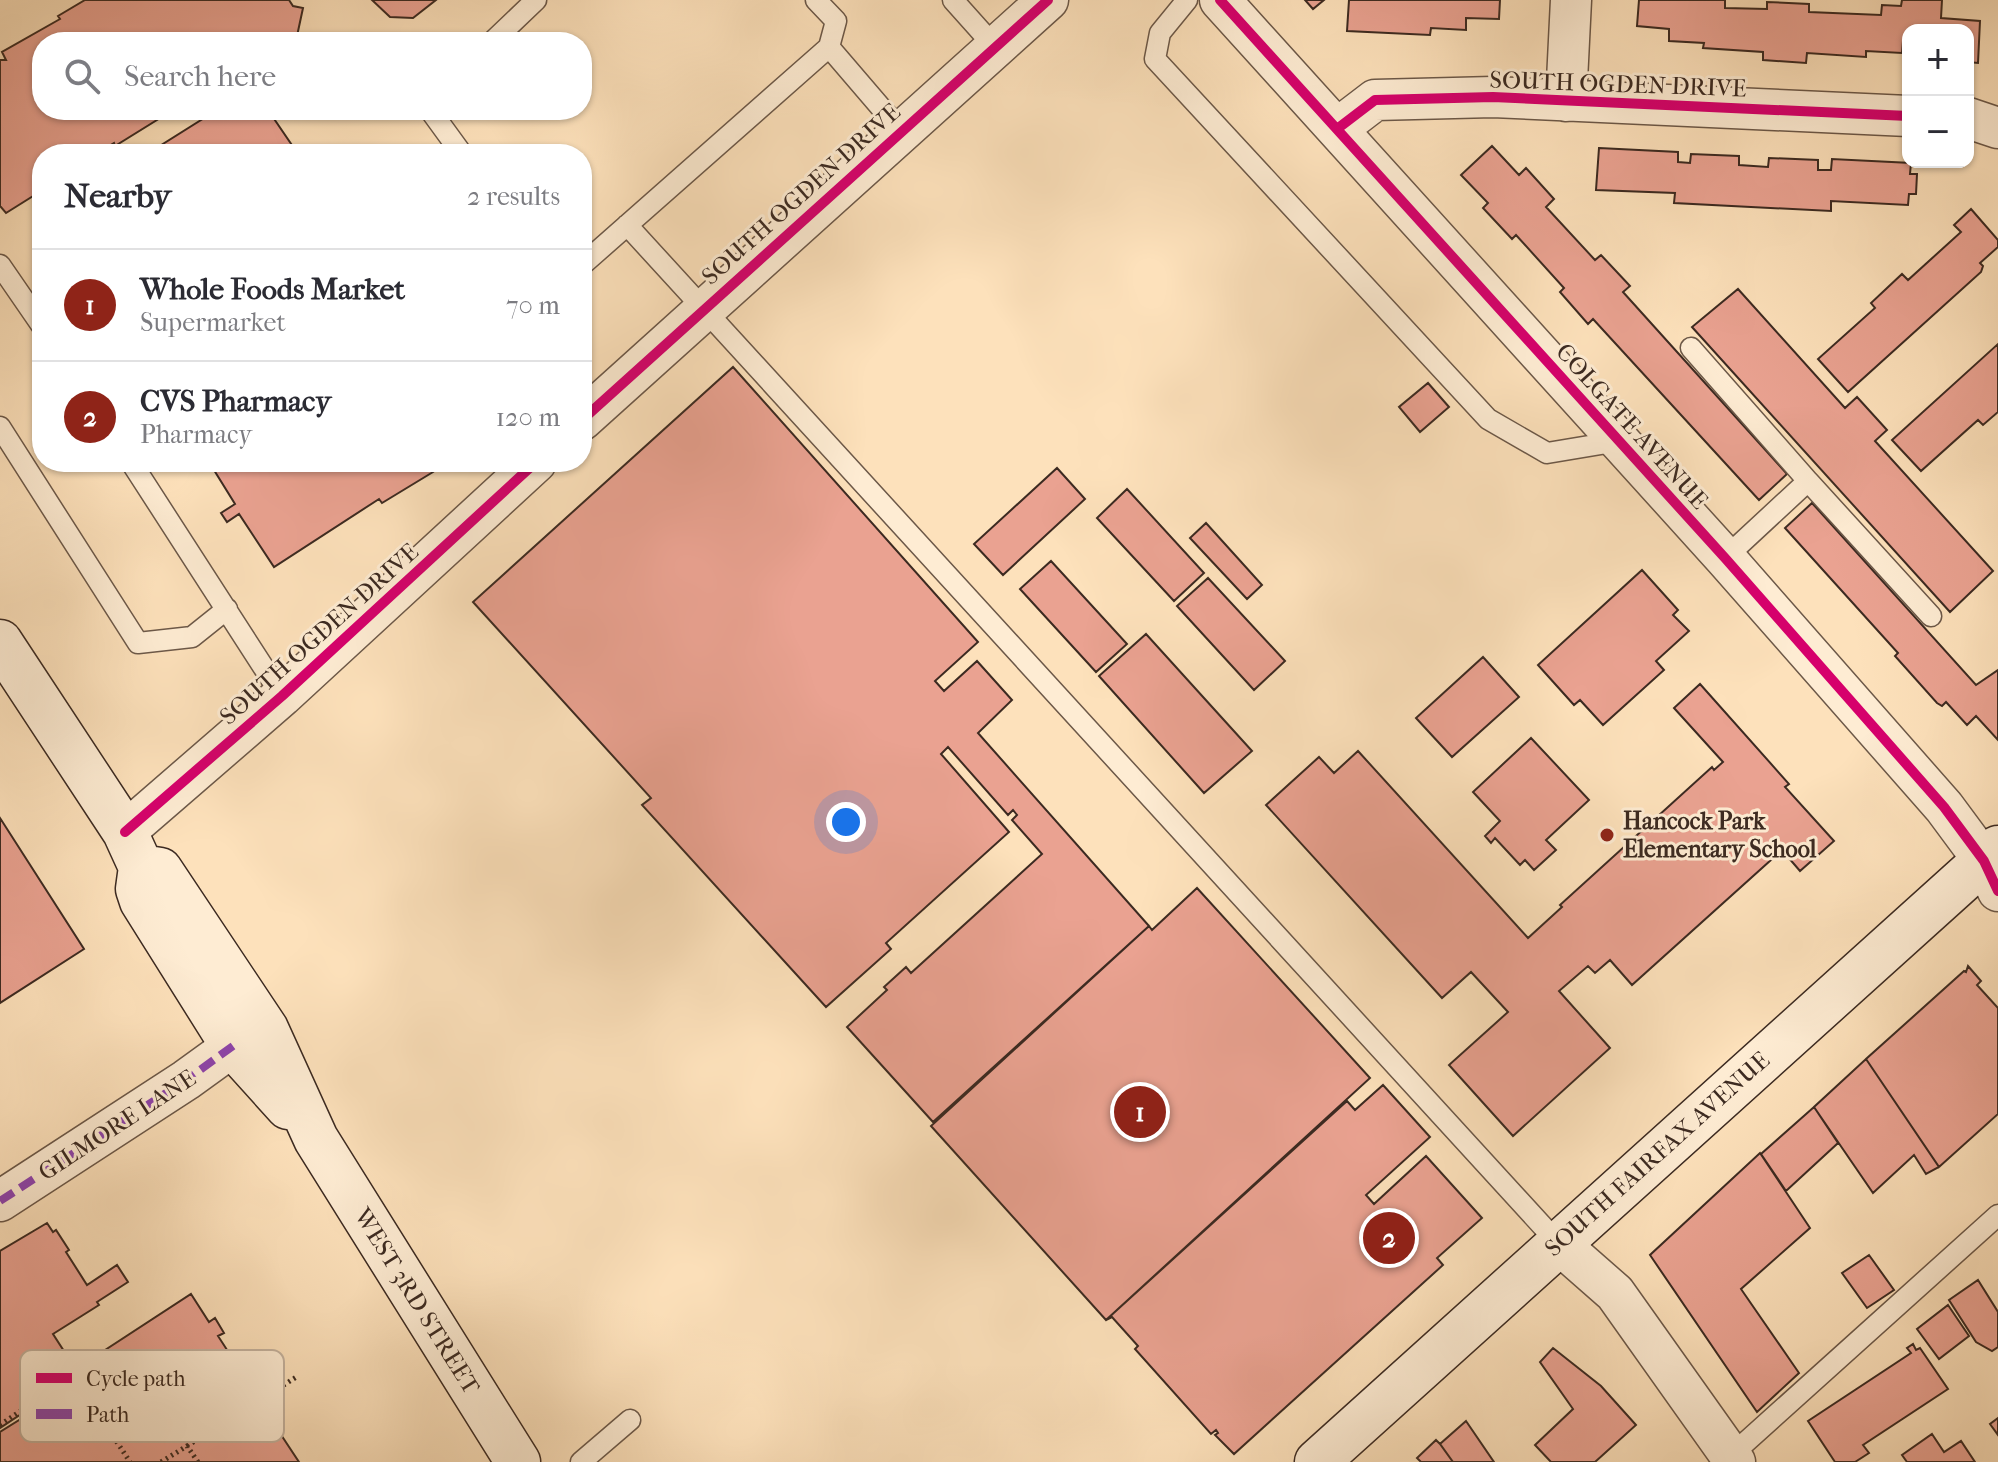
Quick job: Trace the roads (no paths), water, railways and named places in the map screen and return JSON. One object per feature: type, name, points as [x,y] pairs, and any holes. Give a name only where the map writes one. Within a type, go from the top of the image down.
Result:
[{"type":"main road","name":"WEST 3RD STREET","points":[[0,642],[133,849],[160,870],[266,1029],[316,1139],[518,1462]]},
{"type":"main road","name":"WEST 3RD STREET","points":[[133,849],[142,901],[233,1046],[316,1139]]},
{"type":"main road","name":"SOUTH FAIRFAX AVENUE","points":[[1317,1462],[1558,1243],[1993,866]]},
{"type":"street","name":"COLGATE AVENUE","points":[[1220,0],[1725,558],[1993,866]]},
{"type":"street","points":[[1566,101],[1571,0]]},
{"type":"street","name":"SOUTH OGDEN DRIVE","points":[[592,411],[995,47],[1032,5]]},
{"type":"street","name":"SOUTH OGDEN DRIVE","points":[[1337,129],[1375,100],[1493,97],[1902,116]]},
{"type":"street","points":[[1974,120],[1998,128]]},
{"type":"street","name":"SOUTH OGDEN DRIVE","points":[[133,849],[177,790],[525,472]]},
{"type":"street","name":"GILMORE LANE","points":[[0,1201],[173,1089],[233,1046]]},
{"type":"street","points":[[1558,1243],[1615,1293],[1730,1460]]},
{"type":"lane","points":[[502,32],[536,0]]},
{"type":"lane","points":[[592,256],[829,47],[836,21],[816,0]]},
{"type":"lane","points":[[953,0],[995,47]]},
{"type":"lane","points":[[1187,0],[1160,33],[1155,59],[1488,419],[1547,453],[1619,441]]},
{"type":"lane","points":[[829,47],[901,131]]},
{"type":"lane","points":[[437,120],[455,144]]},
{"type":"lane","points":[[627,225],[1558,1243]]},
{"type":"lane","points":[[0,265],[32,311]]},
{"type":"lane","points":[[1691,348],[1931,616]]},
{"type":"lane","points":[[0,427],[138,643],[192,637],[227,609]]},
{"type":"lane","points":[[138,472],[282,696]]},
{"type":"lane","points":[[1725,558],[1808,481]]},
{"type":"lane","points":[[1730,1460],[1998,1215]]},
{"type":"lane","points":[[581,1462],[630,1420]]},
{"type":"place","name":"Hancock Park Elementary School","points":[[1607,835]]},
{"type":"place","name":"Whole Foods Market","points":[[1140,1112]]},
{"type":"place","name":"CVS Pharmacy","points":[[1389,1238]]}]
